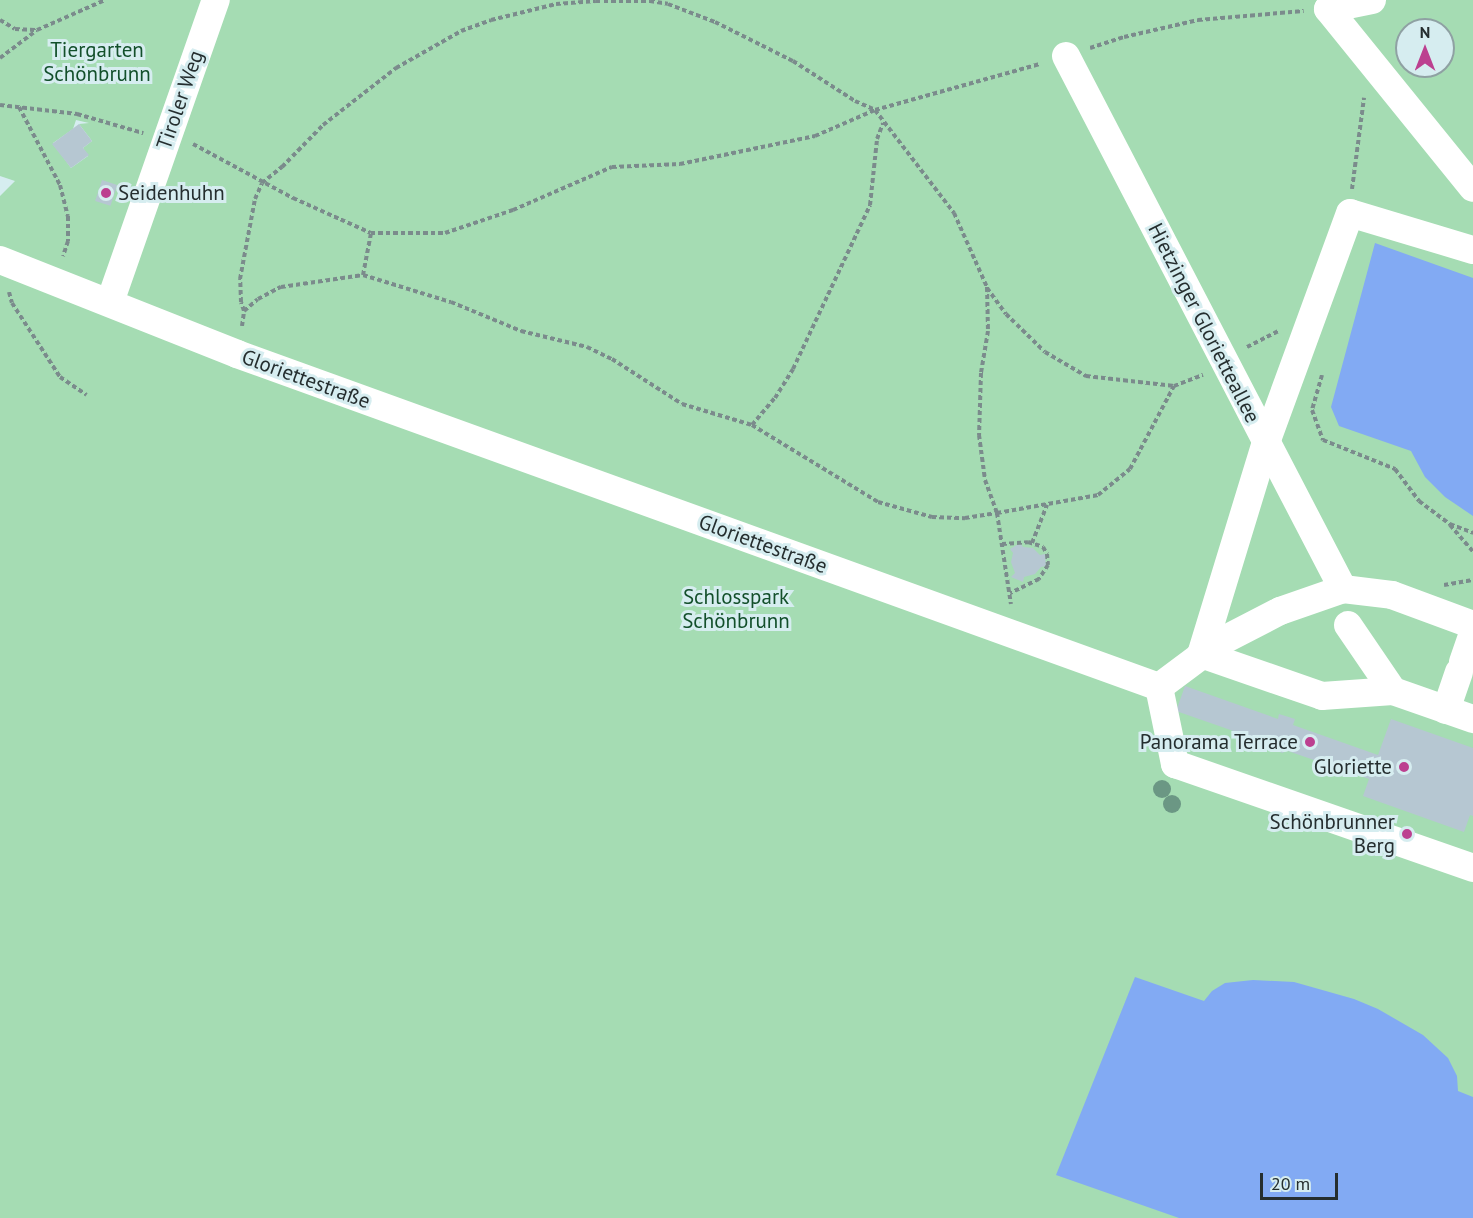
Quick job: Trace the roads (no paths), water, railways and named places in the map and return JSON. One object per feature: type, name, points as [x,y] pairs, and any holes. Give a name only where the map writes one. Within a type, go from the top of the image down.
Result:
[{"type":"street","name":"Tiroler Weg","points":[[110,302],[216,0]]},
{"type":"street","points":[[1372,0],[1328,9],[1473,188]]},
{"type":"street","name":"Hietzinger Glorietteallee","points":[[1066,56],[1266,442],[1340,605],[1393,691]]},
{"type":"street","points":[[1201,654],[1266,442],[1350,213],[1473,250]]},
{"type":"street","name":"Gloriettestraße","points":[[3,261],[54,279],[237,354],[1159,687]]},
{"type":"street","points":[[1473,625],[1392,595],[1340,605],[1280,611],[1201,654],[1159,687],[1175,764],[1473,868]]},
{"type":"street","points":[[1446,710],[1473,633]]},
{"type":"street","points":[[1201,654],[1322,696],[1393,691],[1473,719]]},
{"type":"water","points":[[1375,243],[1473,278],[1473,516],[1445,497],[1425,477],[1411,451],[1339,426],[1331,407]]},
{"type":"water","points":[[1135,977],[1204,1001],[1212,991],[1225,983],[1253,980],[1294,982],[1354,999],[1378,1009],[1423,1035],[1448,1058],[1457,1076],[1458,1091],[1473,1097],[1473,1218],[1179,1218],[1056,1175]]},
{"type":"place","name":"Seidenhuhn","points":[[106,193]]},
{"type":"place","name":"Panorama Terrace","points":[[1310,742]]},
{"type":"place","name":"Gloriette","points":[[1404,767]]},
{"type":"place","name":"Schönbrunner Berg","points":[[1407,834]]},
{"type":"park label","name":"Tiergarten Schönbrunn","points":[[97,62]]},
{"type":"park label","name":"Schlosspark Schönbrunn","points":[[736,609]]}]
